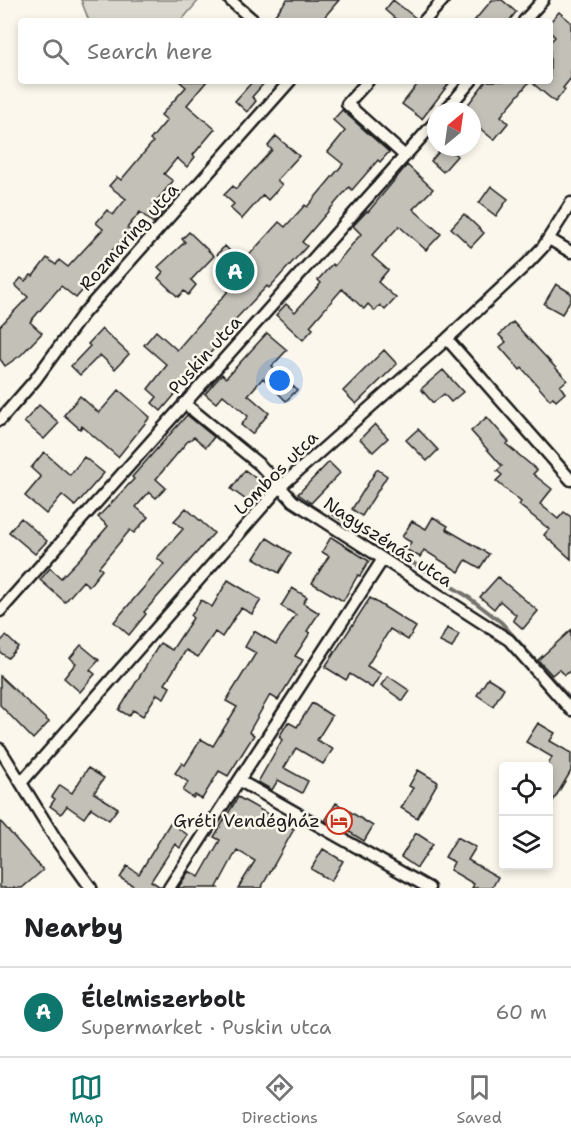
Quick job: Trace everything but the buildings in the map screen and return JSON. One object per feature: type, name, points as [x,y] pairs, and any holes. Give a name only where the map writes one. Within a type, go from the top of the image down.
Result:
[{"type":"street","points":[[230,0],[251,18]]},
{"type":"street","points":[[427,18],[443,0]]},
{"type":"street","points":[[527,18],[543,0]]},
{"type":"street","name":"Rozmaring utca","points":[[0,420],[35,380],[83,314],[287,84]]},
{"type":"street","points":[[365,84],[347,104],[405,156]]},
{"type":"street","points":[[452,102],[468,84]]},
{"type":"street","name":"Puskin utca","points":[[0,611],[427,131]]},
{"type":"street","name":"Lombos utca","points":[[21,783],[279,488],[447,339],[528,263],[549,239],[571,203]]},
{"type":"street","points":[[549,239],[571,252]]},
{"type":"street","points":[[447,339],[571,480]]},
{"type":"street","name":"Nagyszénás utca","points":[[184,403],[260,465],[279,488],[294,501],[509,640],[571,710]]},
{"type":"street","points":[[169,888],[383,559]]},
{"type":"street","points":[[0,749],[57,841],[91,888]]},
{"type":"street","points":[[240,781],[429,888]]},
{"type":"shaded area","points":[[81,0],[199,0],[184,18],[88,18]]},
{"type":"waterway","points":[[333,514],[467,596],[501,622],[571,700]]},
{"type":"place","name":"Élelmiszerbolt","points":[[235,271]]},
{"type":"place","name":"Gréti Vendégház","points":[[339,821]]}]
